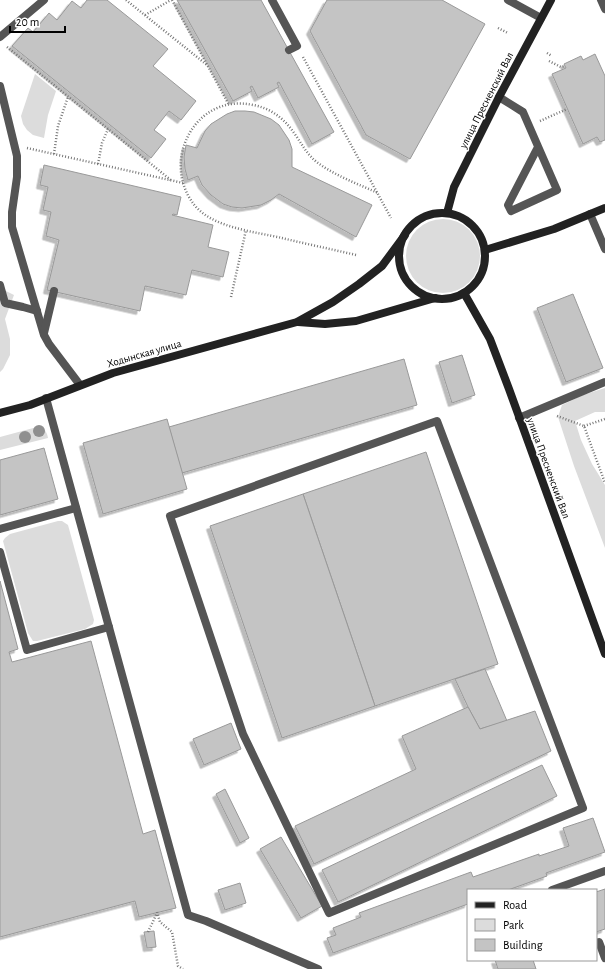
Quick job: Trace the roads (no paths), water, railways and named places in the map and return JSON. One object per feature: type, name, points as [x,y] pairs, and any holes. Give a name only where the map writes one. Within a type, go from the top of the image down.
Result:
[{"type":"main road","name":"улица Пресненский Вал","points":[[447,213],[454,187],[499,97],[551,0]]},
{"type":"main road","points":[[485,250],[554,229],[605,208]]},
{"type":"main road","points":[[447,213],[456,215],[465,220],[478,232],[485,250],[485,260],[478,279],[472,287],[455,297],[445,299],[435,298],[414,288],[406,279],[399,257],[405,235],[418,220],[427,216],[447,213]]},
{"type":"main road","name":"Ходынская улица","points":[[0,413],[30,405],[113,373],[297,322],[333,302],[382,266],[405,235]]},
{"type":"main road","name":"улица Пресненский Вал","points":[[464,293],[490,339],[605,654]]},
{"type":"main road","name":"Ходынская улица","points":[[297,322],[325,324],[356,321],[435,298]]},
{"type":"lane","points":[[0,36],[44,0]]},
{"type":"lane","points":[[272,0],[297,46],[289,50]]},
{"type":"lane","points":[[508,0],[541,18]]},
{"type":"lane","points":[[601,0],[605,9]]},
{"type":"lane","points":[[0,86],[18,163],[12,212],[12,227],[44,335],[49,344],[80,385]]},
{"type":"lane","points":[[499,97],[523,112],[557,190],[511,211],[508,205],[538,147]]},
{"type":"lane","points":[[590,214],[605,249]]},
{"type":"lane","points":[[0,285],[5,303],[23,306],[37,311]]},
{"type":"lane","points":[[44,335],[54,291]]},
{"type":"lane","points":[[519,418],[605,382]]},
{"type":"lane","points":[[46,398],[188,915],[206,921],[318,969]]},
{"type":"lane","points":[[437,421],[583,808],[329,913],[243,734],[170,516],[437,421]]},
{"type":"lane","points":[[0,529],[76,508]]},
{"type":"lane","points":[[0,552],[27,650],[109,627]]},
{"type":"lane","points":[[555,889],[605,871]]},
{"type":"lane","points":[[597,943],[599,942],[605,958]]}]
